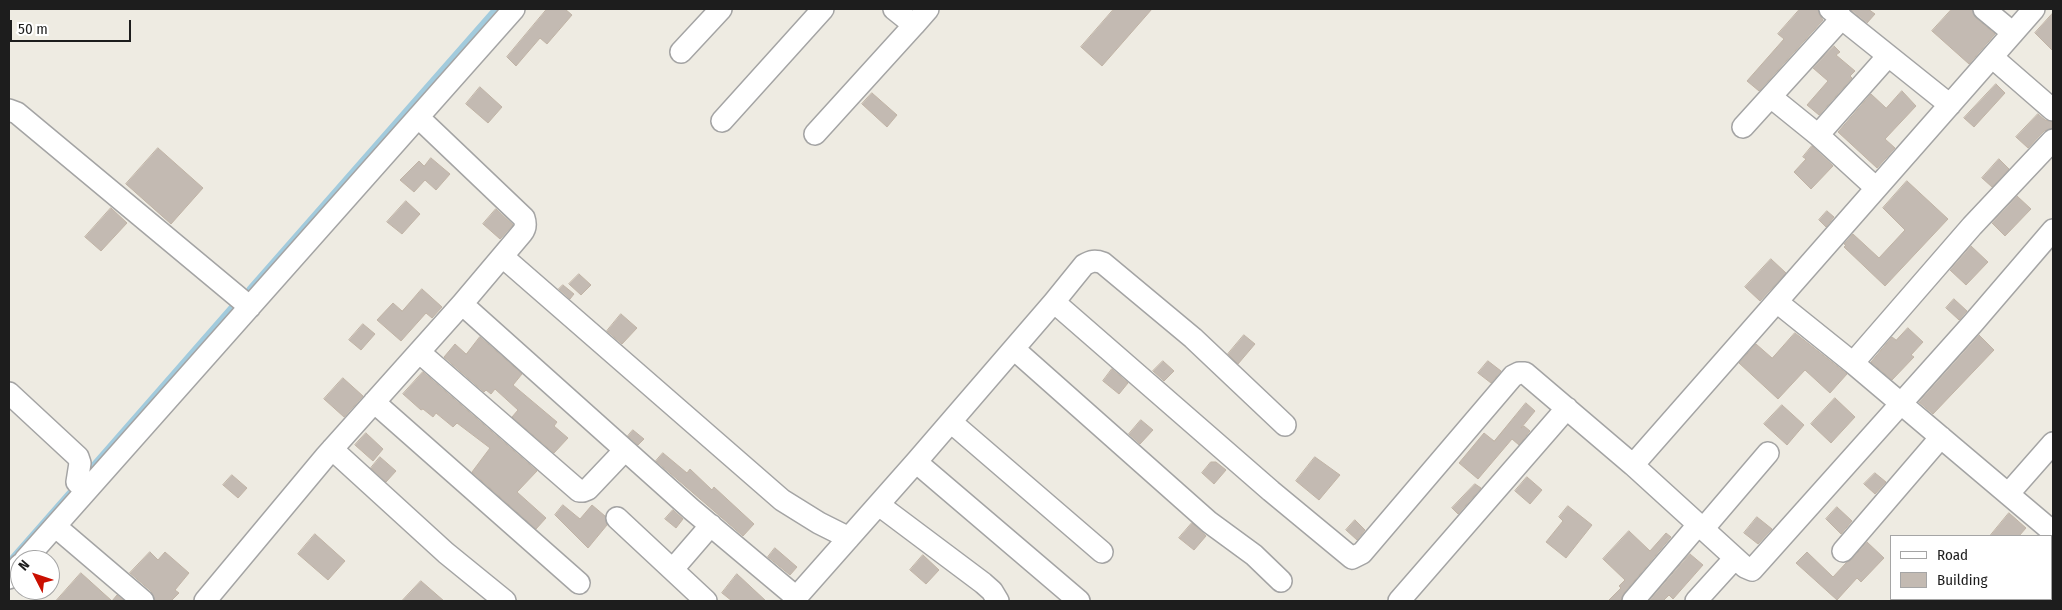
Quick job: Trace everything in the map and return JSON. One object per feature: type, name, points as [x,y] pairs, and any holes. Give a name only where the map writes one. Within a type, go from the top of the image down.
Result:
[{"type":"street","points":[[32,550],[514,9]]},
{"type":"street","points":[[681,52],[721,9]]},
{"type":"street","points":[[722,121],[823,9]]},
{"type":"street","points":[[894,9],[914,25]]},
{"type":"street","points":[[815,134],[928,9]]},
{"type":"street","points":[[1984,9],[2012,33]]},
{"type":"street","points":[[1633,465],[2034,9]]},
{"type":"street","points":[[1743,127],[1771,97],[1836,13],[1950,105]]},
{"type":"street","points":[[1818,136],[1888,56]]},
{"type":"street","points":[[1992,57],[2053,110]]},
{"type":"street","points":[[1771,97],[1876,188]]},
{"type":"street","points":[[9,110],[17,113],[250,307]]},
{"type":"street","points":[[205,601],[332,449],[462,304],[526,228],[524,218],[418,117]]},
{"type":"street","points":[[1853,363],[1972,226],[2053,140]]},
{"type":"street","points":[[1054,302],[1352,558],[1362,553],[1513,376],[1525,373],[1633,465],[1748,570],[1756,567],[1974,322],[2053,230]]},
{"type":"street","points":[[502,257],[782,500],[819,523],[849,538]]},
{"type":"street","points":[[462,304],[795,599],[879,505],[1084,266],[1090,262],[1097,260],[1103,263],[1193,338],[1285,425]]},
{"type":"street","points":[[1777,302],[1853,363],[2053,532]]},
{"type":"street","points":[[1014,349],[1209,522],[1254,555],[1281,581]]},
{"type":"street","points":[[419,352],[579,491],[584,492],[588,489],[625,450]]},
{"type":"street","points":[[9,393],[78,457],[80,463],[77,482],[86,491]]},
{"type":"street","points":[[374,402],[579,583]]},
{"type":"street","points":[[1399,601],[1567,408]]},
{"type":"street","points":[[951,422],[1102,552]]},
{"type":"street","points":[[1843,551],[1941,437]]},
{"type":"street","points":[[2009,493],[2053,443]]},
{"type":"street","points":[[332,449],[446,553],[505,601]]},
{"type":"street","points":[[1633,601],[1768,453]]},
{"type":"street","points":[[916,462],[1079,601]]},
{"type":"street","points":[[879,505],[983,583],[992,591],[998,601]]},
{"type":"street","points":[[617,518],[706,601]]},
{"type":"street","points":[[673,569],[711,525]]},
{"type":"street","points":[[55,526],[143,601]]},
{"type":"street","points":[[1696,601],[1735,558]]},
{"type":"building","points":[[547,9],[565,9],[572,15],[547,44],[540,38],[516,66],[507,57]]},
{"type":"building","points":[[1114,9],[1152,9],[1102,66],[1081,47]]},
{"type":"building","points":[[1800,9],[1818,9],[1823,20],[1759,91],[1747,81],[1784,39],[1778,34]]},
{"type":"building","points":[[1850,9],[1868,9],[1875,14],[1867,23]]},
{"type":"building","points":[[1952,9],[1972,9],[1976,18],[1995,34],[1969,64],[1932,31]]},
{"type":"building","points":[[2053,13],[2053,51],[2035,33]]},
{"type":"building","points":[[1834,46],[1840,52],[1836,55],[1855,71],[1850,76],[1852,78],[1819,115],[1807,105],[1828,81],[1813,68]]},
{"type":"building","points":[[1996,84],[2005,93],[1974,127],[1964,118]]},
{"type":"building","points":[[480,87],[502,107],[488,123],[466,104]]},
{"type":"building","points":[[1902,91],[1916,106],[1885,139],[1895,148],[1877,168],[1838,132],[1871,94],[1886,108]]},
{"type":"building","points":[[872,93],[897,115],[887,127],[862,104]]},
{"type":"building","points":[[2038,114],[2045,120],[2053,122],[2053,128],[2044,131],[2028,148],[2016,137]]},
{"type":"building","points":[[1812,146],[1833,166],[1811,189],[1794,172],[1806,159],[1803,157]]},
{"type":"building","points":[[158,148],[203,188],[171,224],[126,184]]},
{"type":"building","points":[[431,158],[450,174],[436,190],[425,180],[414,192],[400,180],[419,161],[424,166]]},
{"type":"building","points":[[1999,159],[2009,169],[1992,187],[1982,178]]},
{"type":"building","points":[[1907,181],[1948,219],[1885,286],[1844,247],[1846,245],[1844,244],[1853,234],[1879,258],[1905,230],[1883,208]]},
{"type":"building","points":[[2017,196],[2031,209],[2005,236],[1992,223]]},
{"type":"building","points":[[406,201],[420,214],[402,234],[387,222]]},
{"type":"building","points":[[111,208],[127,223],[101,251],[85,237]]},
{"type":"building","points":[[496,209],[513,225],[500,239],[483,224]]},
{"type":"building","points":[[1827,211],[1834,217],[1826,227],[1819,220]]},
{"type":"building","points":[[1971,246],[1988,262],[1966,285],[1950,270]]},
{"type":"building","points":[[1771,259],[1786,273],[1760,301],[1745,287]]},
{"type":"building","points":[[579,274],[591,285],[581,295],[569,284]]},
{"type":"building","points":[[563,285],[574,294],[570,299],[559,289]]},
{"type":"building","points":[[422,289],[442,307],[432,318],[426,313],[401,341],[377,320],[393,303],[402,311]]},
{"type":"building","points":[[1954,299],[1967,311],[1959,320],[1946,308]]},
{"type":"building","points":[[621,314],[637,328],[622,344],[607,331]]},
{"type":"building","points":[[363,324],[375,334],[361,350],[349,340]]},
{"type":"building","points":[[1908,328],[1923,342],[1911,355],[1914,357],[1892,380],[1871,362],[1892,337],[1896,340]]},
{"type":"building","points":[[1795,333],[1847,374],[1830,393],[1805,370],[1778,399],[1739,363],[1756,344],[1772,358]]},
{"type":"building","points":[[1244,335],[1255,344],[1238,364],[1228,354]]},
{"type":"building","points":[[1979,335],[1994,350],[1933,414],[1919,402]]},
{"type":"building","points":[[480,337],[522,374],[513,385],[557,422],[554,426],[568,438],[554,453],[512,417],[518,410],[495,389],[491,394],[486,390],[484,392],[444,357],[455,344],[466,354]]},
{"type":"building","points":[[1163,361],[1174,371],[1164,381],[1153,371]]},
{"type":"building","points":[[1488,361],[1501,371],[1491,383],[1478,373]]},
{"type":"building","points":[[1112,369],[1128,383],[1119,394],[1103,381]]},
{"type":"building","points":[[423,372],[537,471],[517,492],[546,518],[536,529],[472,472],[490,448],[457,423],[453,427],[436,413],[433,417],[423,409],[421,410],[403,394]]},
{"type":"building","points":[[343,378],[363,396],[344,417],[324,399]]},
{"type":"building","points":[[1835,398],[1855,417],[1831,443],[1811,424]]},
{"type":"building","points":[[1526,403],[1535,411],[1521,428],[1524,426],[1530,431],[1519,445],[1512,439],[1478,479],[1459,463],[1484,433],[1494,441]]},
{"type":"building","points":[[1782,405],[1804,425],[1787,445],[1764,424]]},
{"type":"building","points":[[1141,420],[1153,430],[1140,444],[1129,434]]},
{"type":"building","points":[[633,430],[644,439],[638,445],[628,436]]},
{"type":"building","points":[[366,433],[383,449],[373,461],[355,445]]},
{"type":"building","points":[[663,453],[687,473],[690,469],[712,490],[714,487],[754,524],[743,536],[656,461]]},
{"type":"building","points":[[380,457],[396,471],[386,482],[371,468]]},
{"type":"building","points":[[1315,457],[1340,475],[1319,500],[1296,481]]},
{"type":"building","points":[[1211,462],[1216,462],[1226,470],[1214,484],[1202,473]]},
{"type":"building","points":[[1875,473],[1886,482],[1875,494],[1864,484]]},
{"type":"building","points":[[232,475],[247,488],[238,498],[223,485]]},
{"type":"building","points":[[1527,477],[1542,490],[1530,504],[1515,491]]},
{"type":"building","points":[[1475,484],[1481,488],[1458,514],[1452,508]]},
{"type":"building","points":[[563,505],[580,519],[592,505],[605,516],[607,525],[588,548],[555,515]]},
{"type":"building","points":[[1568,506],[1592,525],[1566,558],[1546,542],[1563,521],[1559,517]]},
{"type":"building","points":[[1837,507],[1852,521],[1841,534],[1826,519]]},
{"type":"building","points":[[673,510],[683,519],[676,528],[665,519]]},
{"type":"building","points":[[2009,513],[2026,528],[2020,535],[1991,535]]},
{"type":"building","points":[[1757,517],[1772,529],[1758,544],[1744,533]]},
{"type":"building","points":[[1355,520],[1365,530],[1357,540],[1346,530]]},
{"type":"building","points":[[1192,523],[1206,536],[1194,550],[1179,538]]},
{"type":"building","points":[[1629,531],[1650,551],[1666,533],[1671,537],[1624,593],[1621,601],[1608,601],[1621,588],[1619,586],[1625,580],[1603,559]]},
{"type":"building","points":[[315,534],[345,561],[328,580],[298,554]]},
{"type":"building","points":[[1867,542],[1884,558],[1861,582],[1857,578],[1837,600],[1796,563],[1807,552],[1833,577]]},
{"type":"building","points":[[775,548],[797,567],[790,575],[768,557]]},
{"type":"building","points":[[150,552],[158,560],[165,552],[189,573],[175,590],[179,593],[171,601],[155,601],[151,591],[130,573]]},
{"type":"building","points":[[1690,554],[1703,565],[1673,599],[1669,595],[1663,601],[1649,601]]},
{"type":"building","points":[[923,555],[939,570],[926,584],[910,570]]},
{"type":"building","points":[[81,573],[112,601],[56,601],[60,600],[60,597]]},
{"type":"building","points":[[737,574],[766,601],[732,601],[722,593]]},
{"type":"building","points":[[421,581],[444,601],[402,601]]},
{"type":"building","points":[[117,595],[124,601],[112,601]]},
{"type":"waterway","points":[[249,289],[495,9]]},
{"type":"waterway","points":[[86,473],[234,304]]},
{"type":"waterway","points":[[19,550],[75,486]]}]
